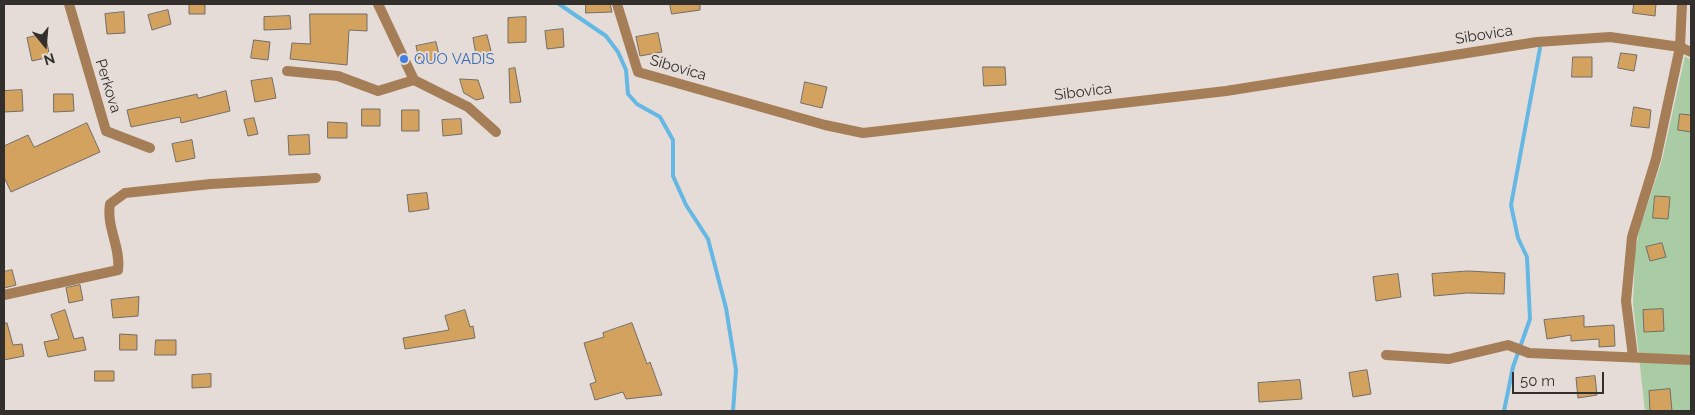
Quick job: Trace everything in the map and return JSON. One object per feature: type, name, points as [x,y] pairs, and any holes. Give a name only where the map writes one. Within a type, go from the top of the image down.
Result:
[{"type":"street","name":"Perkova","points":[[69,4],[106,130],[150,148]]},
{"type":"street","points":[[378,4],[414,80],[468,107],[496,132]]},
{"type":"street","name":"Sibovica","points":[[617,4],[638,72],[825,125],[863,133],[1226,91],[1537,42],[1610,37],[1680,47],[1691,52]]},
{"type":"street","points":[[1633,357],[1626,301],[1632,238],[1656,159],[1680,47],[1682,4]]},
{"type":"street","points":[[288,71],[338,76],[378,91],[414,80]]},
{"type":"street","points":[[4,295],[118,270],[120,257],[108,216],[110,204],[125,193],[211,184],[316,178]]},
{"type":"street","points":[[1386,355],[1449,359],[1508,344],[1529,353],[1691,360]]},
{"type":"green space","points":[[1685,56],[1691,60],[1691,411],[1645,411],[1633,304],[1635,254],[1639,231],[1662,160]]},
{"type":"building","points":[[205,4],[205,14],[189,14],[189,5]]},
{"type":"building","points":[[586,4],[610,4],[612,12],[586,13]]},
{"type":"building","points":[[670,4],[700,4],[700,10],[672,14]]},
{"type":"building","points":[[1634,4],[1656,4],[1655,16],[1633,13]]},
{"type":"building","points":[[168,10],[171,24],[152,30],[148,15]]},
{"type":"building","points":[[124,12],[125,33],[107,34],[105,14]]},
{"type":"building","points":[[310,14],[367,14],[367,31],[349,30],[347,65],[290,59],[292,43],[310,44]]},
{"type":"building","points":[[290,16],[291,29],[264,30],[264,17]]},
{"type":"building","points":[[526,17],[526,42],[508,43],[508,18]]},
{"type":"building","points":[[563,29],[564,47],[547,49],[545,31]]},
{"type":"building","points":[[658,33],[662,52],[640,56],[636,37]]},
{"type":"building","points":[[45,34],[50,57],[32,61],[27,38]]},
{"type":"building","points":[[487,35],[491,51],[476,55],[473,38]]},
{"type":"building","points":[[254,40],[270,42],[268,60],[251,58]]},
{"type":"building","points":[[436,42],[440,59],[420,64],[416,46]]},
{"type":"building","points":[[1621,53],[1637,55],[1634,71],[1618,68]]},
{"type":"building","points":[[1573,57],[1592,57],[1592,77],[1572,77]]},
{"type":"building","points":[[983,67],[1005,67],[1006,85],[984,86]]},
{"type":"building","points":[[515,68],[521,102],[510,103],[509,69]]},
{"type":"building","points":[[272,78],[276,98],[255,102],[251,81]]},
{"type":"building","points":[[460,79],[478,80],[484,98],[476,100],[464,93]]},
{"type":"building","points":[[805,82],[827,87],[822,108],[801,103]]},
{"type":"building","points":[[22,90],[23,111],[4,112],[4,91]]},
{"type":"building","points":[[226,91],[230,111],[181,123],[180,117],[131,127],[127,110],[197,94],[198,98]]},
{"type":"building","points":[[54,94],[73,94],[74,111],[54,112]]},
{"type":"building","points":[[1634,107],[1651,110],[1649,128],[1631,126]]},
{"type":"building","points":[[362,109],[380,109],[380,126],[362,126]]},
{"type":"building","points":[[402,110],[419,110],[419,131],[402,131]]},
{"type":"building","points":[[1680,114],[1691,115],[1691,132],[1678,130]]},
{"type":"building","points":[[254,118],[258,134],[248,136],[244,120]]},
{"type":"building","points":[[461,119],[462,134],[443,136],[442,120]]},
{"type":"building","points":[[328,122],[347,123],[347,138],[328,138]]},
{"type":"building","points":[[87,123],[100,152],[11,192],[4,177],[4,146],[28,135],[34,147]]},
{"type":"building","points":[[309,135],[310,154],[289,155],[288,136]]},
{"type":"building","points":[[192,140],[195,158],[176,162],[172,144]]},
{"type":"building","points":[[427,193],[429,209],[409,212],[407,195]]},
{"type":"building","points":[[1655,196],[1670,197],[1668,219],[1653,218]]},
{"type":"building","points":[[1662,243],[1666,257],[1650,261],[1646,247]]},
{"type":"building","points":[[12,270],[16,285],[4,288],[4,272]]},
{"type":"building","points":[[1468,271],[1505,273],[1504,294],[1467,293],[1434,296],[1432,274]]},
{"type":"building","points":[[1398,274],[1401,297],[1376,301],[1373,277]]},
{"type":"building","points":[[80,285],[83,300],[69,303],[66,288]]},
{"type":"building","points":[[139,297],[138,316],[113,318],[111,300]]},
{"type":"building","points":[[1663,309],[1664,331],[1644,332],[1643,310]]},
{"type":"building","points":[[65,310],[74,339],[83,337],[86,350],[48,357],[44,342],[59,339],[51,315]]},
{"type":"building","points":[[465,310],[470,327],[473,326],[475,338],[405,349],[403,338],[449,330],[445,316]]},
{"type":"building","points":[[1584,316],[1584,327],[1614,325],[1615,346],[1599,347],[1599,339],[1571,341],[1571,335],[1547,339],[1544,320]]},
{"type":"building","points":[[4,323],[7,323],[13,345],[22,344],[24,356],[4,360]]},
{"type":"building","points":[[632,323],[647,364],[650,362],[662,395],[626,399],[623,392],[595,400],[590,384],[596,382],[584,343],[604,337],[603,333]]},
{"type":"building","points":[[120,334],[137,335],[137,350],[120,350]]},
{"type":"building","points":[[156,340],[176,340],[176,355],[155,355]]},
{"type":"building","points":[[1367,370],[1371,394],[1353,397],[1349,373]]},
{"type":"building","points":[[95,371],[114,371],[114,381],[95,381]]},
{"type":"building","points":[[211,374],[211,387],[192,388],[192,375]]},
{"type":"building","points":[[1595,376],[1597,395],[1578,398],[1576,378]]},
{"type":"building","points":[[1300,380],[1302,399],[1259,402],[1258,383]]},
{"type":"building","points":[[1670,389],[1672,411],[1650,411],[1649,391]]},
{"type":"waterway","points":[[559,4],[606,36],[618,52],[626,70],[628,94],[637,104],[660,117],[673,140],[673,176],[686,205],[708,239],[726,308],[736,370],[733,411]]},
{"type":"waterway","points":[[1504,411],[1513,367],[1530,319],[1527,257],[1518,238],[1511,205],[1540,48]]},
{"type":"place","name":"QUO VADIS","points":[[404,59]]}]
